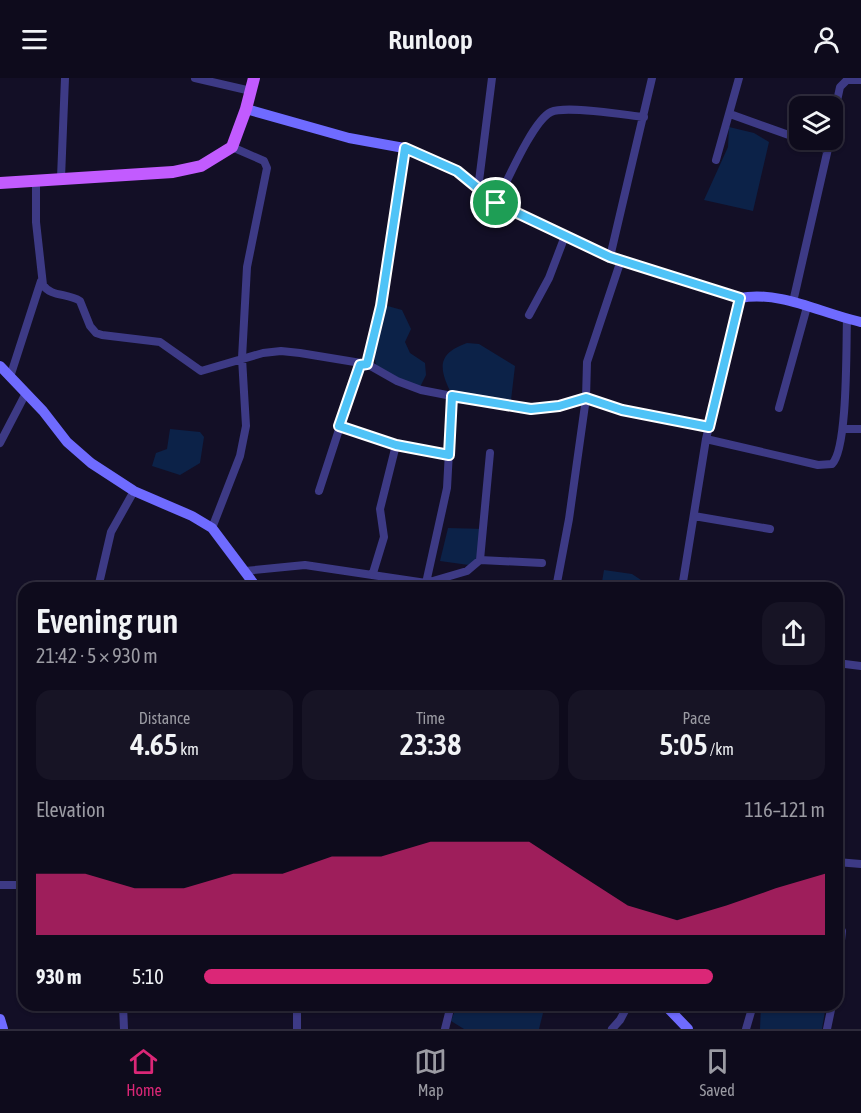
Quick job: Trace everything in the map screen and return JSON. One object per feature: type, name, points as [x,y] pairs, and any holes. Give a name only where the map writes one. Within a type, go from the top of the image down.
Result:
[{"type":"main road","points":[[0,183],[173,172],[201,166],[232,147],[254,78]]},
{"type":"street","points":[[61,178],[65,78]]},
{"type":"street","points":[[195,78],[251,91]]},
{"type":"street","points":[[478,189],[492,78]]},
{"type":"street","points":[[610,257],[652,78]]},
{"type":"street","points":[[716,160],[739,78]]},
{"type":"street","points":[[838,96],[840,87],[847,80],[861,80]]},
{"type":"street","points":[[246,109],[349,138],[405,148],[457,171],[496,203],[610,257],[740,298],[753,296],[793,302],[861,322]]},
{"type":"street","points":[[496,203],[525,145],[544,116],[550,112],[568,110],[644,117]]},
{"type":"street","points":[[730,114],[789,135]]},
{"type":"street","points":[[212,528],[240,456],[246,426],[242,358],[247,267],[267,168],[264,161],[232,147]]},
{"type":"street","points":[[319,491],[339,426],[364,364],[381,306],[405,148]]},
{"type":"street","points":[[793,302],[828,150]]},
{"type":"street","points":[[36,180],[36,222],[42,280],[48,292],[72,296],[80,301],[90,326],[102,335],[160,342],[201,371],[242,358],[281,351],[364,364],[421,390],[452,396],[531,409],[559,406],[586,398],[622,410],[709,427]]},
{"type":"street","points":[[529,315],[549,278],[565,236]]},
{"type":"street","points":[[557,582],[569,519],[586,398],[590,349],[621,260]]},
{"type":"street","points":[[10,377],[42,280]]},
{"type":"street","points":[[683,582],[706,439],[740,298]]},
{"type":"street","points":[[779,408],[807,307]]},
{"type":"street","points":[[706,439],[741,449],[832,464],[838,456],[843,429],[847,319]]},
{"type":"street","points":[[0,366],[75,449],[92,463],[134,491],[192,516],[212,528],[253,582]]},
{"type":"street","points":[[0,443],[26,393]]},
{"type":"street","points":[[426,582],[447,488],[452,396]]},
{"type":"street","points":[[339,426],[396,445],[449,455]]},
{"type":"street","points":[[843,429],[861,429]]},
{"type":"street","points":[[373,573],[384,537],[380,509],[396,445]]},
{"type":"street","points":[[480,560],[490,453]]},
{"type":"street","points":[[99,582],[111,531],[134,491]]},
{"type":"street","points":[[694,516],[770,529]]},
{"type":"street","points":[[429,582],[467,571],[480,560],[542,564]]},
{"type":"street","points":[[245,571],[305,565],[373,573],[421,582]]},
{"type":"street","points":[[843,664],[861,666]]},
{"type":"street","points":[[843,862],[861,864]]},
{"type":"street","points":[[0,885],[18,885]]},
{"type":"street","points":[[123,1011],[124,1029]]},
{"type":"street","points":[[297,1011],[297,1029]]},
{"type":"street","points":[[445,1029],[450,1011]]},
{"type":"street","points":[[612,1029],[625,1011]]},
{"type":"street","points":[[670,1011],[688,1029]]},
{"type":"street","points":[[746,1029],[751,1011]]},
{"type":"street","points":[[827,1029],[831,1011]]},
{"type":"street","points":[[0,1019],[3,1029]]},
{"type":"water","points":[[729,127],[754,133],[769,142],[753,211],[704,200],[728,147]]},
{"type":"water","points":[[384,305],[402,310],[411,329],[405,342],[410,353],[425,363],[426,375],[420,387],[391,377],[377,366],[375,346]]},
{"type":"water","points":[[467,343],[479,344],[515,366],[511,400],[452,395],[444,377],[443,363],[450,352]]},
{"type":"water","points":[[170,429],[200,432],[204,437],[200,463],[180,475],[152,466],[156,453],[167,449]]},
{"type":"water","points":[[448,528],[485,529],[476,566],[440,561]]},
{"type":"water","points":[[604,570],[632,574],[644,582],[602,582]]},
{"type":"water","points":[[455,1011],[544,1011],[539,1029],[464,1029],[451,1021]]},
{"type":"water","points":[[761,1011],[825,1011],[822,1029],[760,1029]]},
{"type":"route","points":[[405,148],[457,171],[496,203],[610,257],[740,298],[709,427],[622,410],[586,398],[559,406],[531,409],[452,396],[449,455],[396,445],[339,426],[360,365],[367,364],[381,306],[405,148]]}]
